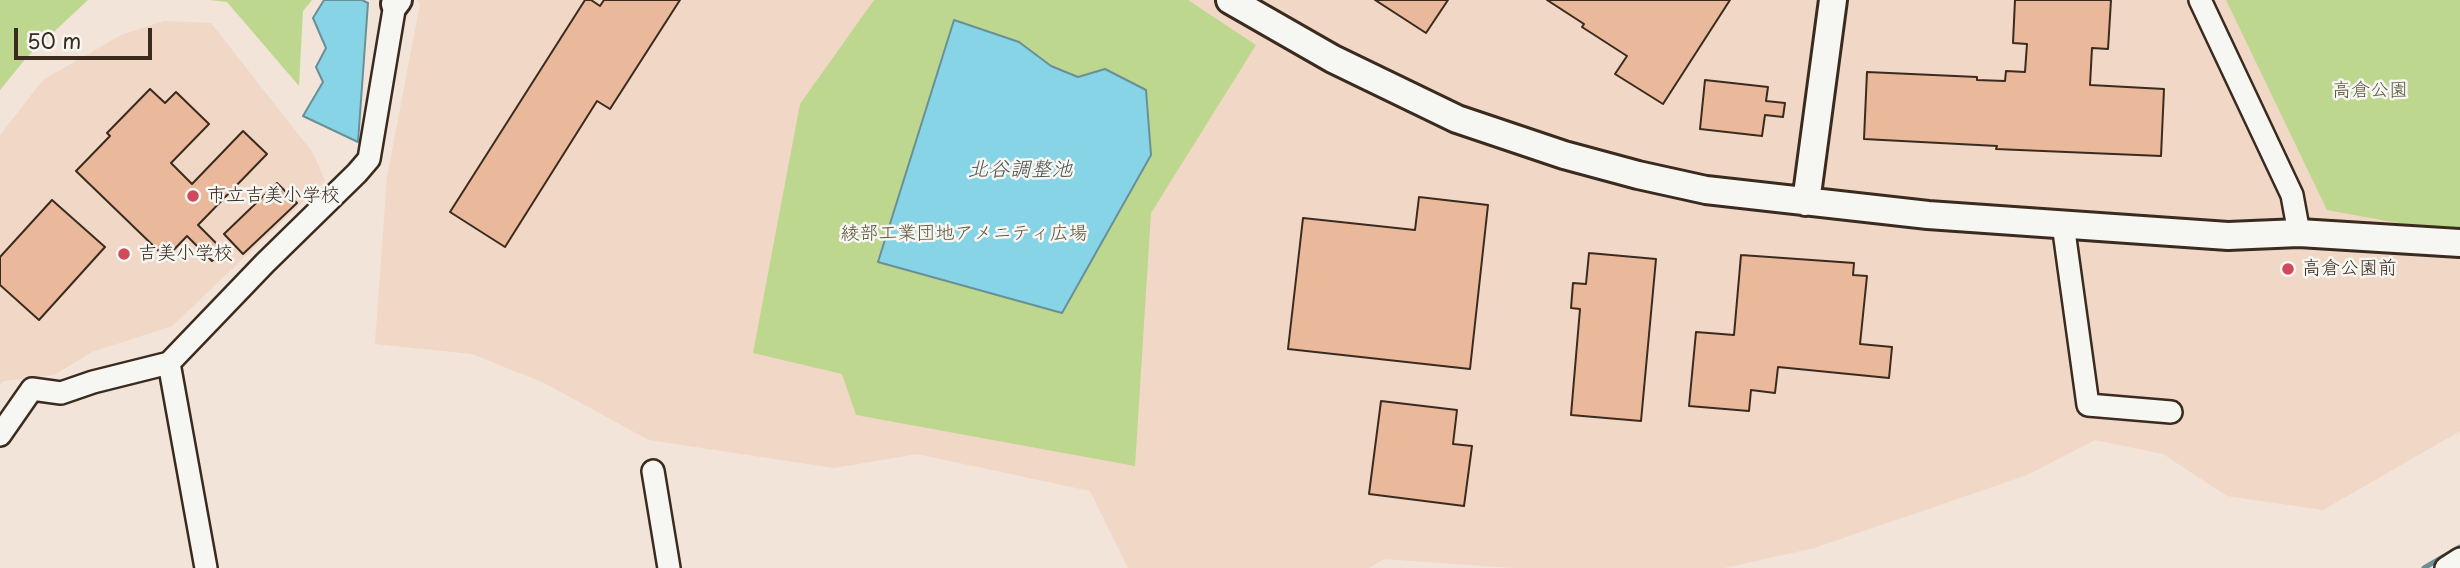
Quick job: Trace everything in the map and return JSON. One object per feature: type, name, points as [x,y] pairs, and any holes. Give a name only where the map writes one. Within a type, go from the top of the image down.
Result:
[{"type":"street","points":[[1230,0],[1333,59],[1457,119],[1564,155],[1706,190],[1928,215],[2063,225],[2228,236],[2299,233],[2460,243]]},
{"type":"street","points":[[1806,202],[1833,0]]},
{"type":"street","points":[[2200,0],[2292,195],[2299,233]]},
{"type":"street","points":[[0,435],[32,389],[61,393],[169,363],[369,159],[397,2]]},
{"type":"street","points":[[2063,225],[2088,405],[2171,412]]},
{"type":"street","points":[[169,363],[206,568]]},
{"type":"street","points":[[653,471],[669,568]]},
{"type":"street","points":[[2446,568],[2460,559]]},
{"type":"shaded area","points":[[417,0],[2460,0],[2460,431],[2323,510],[2227,496],[2163,454],[2095,440],[2027,475],[1814,548],[1724,568],[1512,568],[1384,559],[1369,568],[1128,568],[1090,491],[917,454],[834,468],[649,440],[544,383],[472,354],[375,344],[387,177],[420,4]]},
{"type":"shaded area","name":"吉美小学校","points":[[164,21],[211,23],[313,153],[325,181],[172,326],[92,352],[54,375],[3,381],[0,385],[0,135],[43,80],[121,35]]},
{"type":"green space","points":[[0,0],[88,0],[27,57],[0,90]]},
{"type":"green space","points":[[210,0],[312,0],[303,11],[299,86],[227,2]]},
{"type":"green space","name":"綾部工業団地アメニティ広場","points":[[874,0],[1188,0],[1256,45],[1151,213],[1135,466],[856,415],[842,374],[753,353],[800,104]]},
{"type":"green space","name":"高倉公園","points":[[2226,0],[2460,0],[2460,232],[2327,210]]},
{"type":"water","points":[[324,0],[362,0],[368,3],[358,142],[303,116],[323,82],[316,67],[326,48],[313,18]]},
{"type":"water","name":"北谷調整池","points":[[954,20],[1019,42],[1051,66],[1078,77],[1105,69],[1146,90],[1151,155],[1062,313],[878,262]]},
{"type":"building","points":[[585,0],[591,0],[600,6],[604,0],[680,0],[610,109],[597,101],[505,247],[450,212]]},
{"type":"building","points":[[1375,0],[1448,0],[1426,33]]},
{"type":"building","points":[[1547,0],[1730,0],[1663,104],[1615,74],[1627,56]]},
{"type":"building","points":[[2015,0],[2111,0],[2108,49],[2092,48],[2090,85],[2164,89],[2161,156],[1996,149],[1997,146],[1864,139],[1867,72],[1977,77],[1977,80],[2005,81],[2006,71],[2025,72],[2027,44],[2013,43]]},
{"type":"building","points":[[1705,80],[1768,87],[1766,101],[1785,103],[1783,117],[1765,115],[1762,136],[1700,129]]},
{"type":"building","points":[[150,89],[165,103],[176,92],[209,124],[171,163],[192,184],[243,131],[267,154],[198,225],[223,250],[212,261],[187,236],[166,258],[76,171],[110,136],[107,133]]},
{"type":"building","points":[[277,183],[297,203],[243,254],[224,234]]},
{"type":"building","points":[[1419,197],[1488,205],[1470,369],[1288,349],[1303,218],[1415,230]]},
{"type":"building","points":[[52,200],[105,247],[39,320],[0,285],[0,257]]},
{"type":"building","points":[[1589,253],[1656,259],[1641,421],[1571,415],[1580,309],[1571,308],[1573,283],[1586,284]]},
{"type":"building","points":[[1741,255],[1854,263],[1853,275],[1867,276],[1860,344],[1892,347],[1889,378],[1778,367],[1775,393],[1751,390],[1749,411],[1689,406],[1696,332],[1734,335]]},
{"type":"building","points":[[1381,401],[1457,410],[1453,444],[1472,446],[1464,506],[1369,494]]},
{"type":"waterway","points":[[2424,568],[2460,547]]},
{"type":"place","name":"市立吉美小学校","points":[[193,196]]},
{"type":"place","name":"吉美小学校","points":[[124,254]]},
{"type":"place","name":"高倉公園前","points":[[2288,269]]}]
